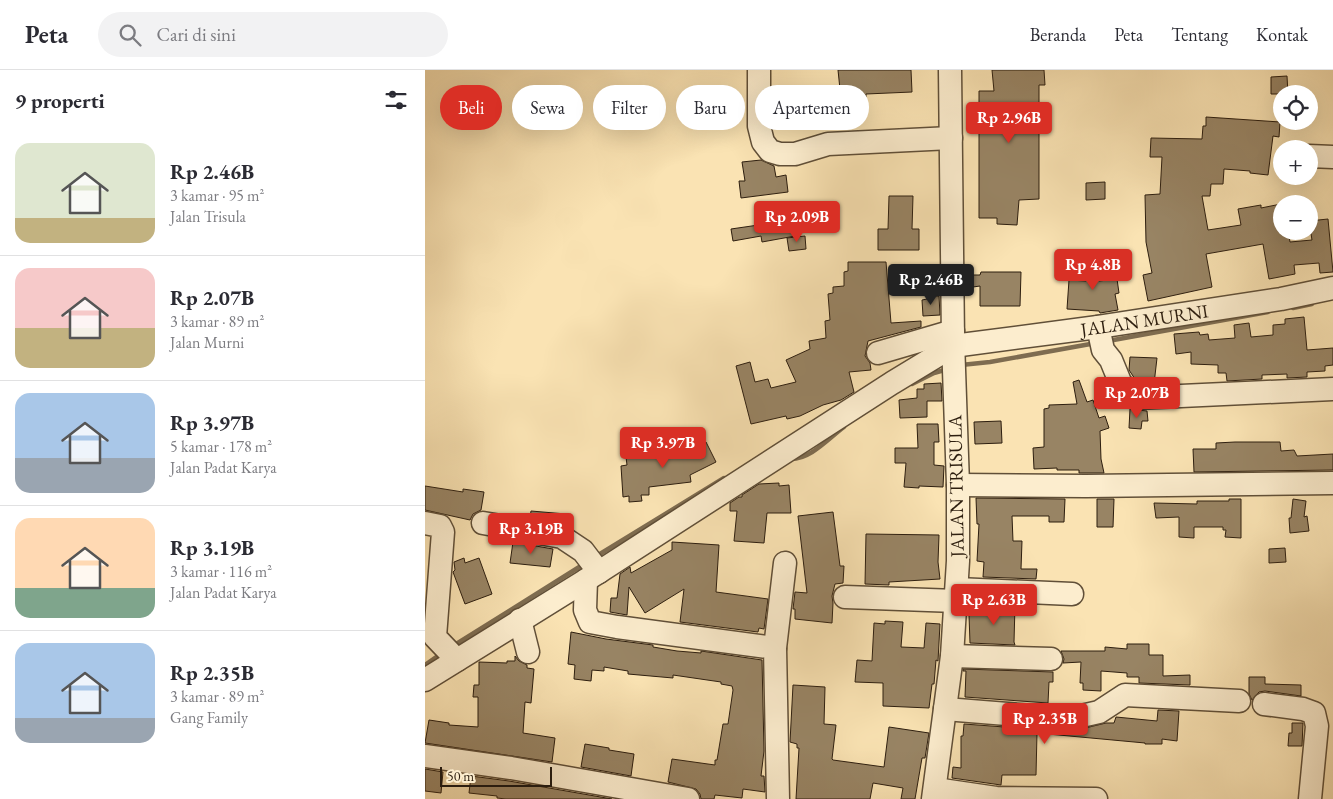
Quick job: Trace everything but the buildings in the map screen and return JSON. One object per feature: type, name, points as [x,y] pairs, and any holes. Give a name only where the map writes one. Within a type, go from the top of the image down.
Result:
[{"type":"street","points":[[759,70],[759,126],[763,142],[770,151],[780,154],[795,154],[828,144],[951,138]]},
{"type":"street","name":"JALAN TRISULA","points":[[934,794],[952,656],[956,595],[958,485],[953,355],[950,70]]},
{"type":"street","points":[[1318,156],[1333,157]]},
{"type":"street","name":"JALAN MURNI","points":[[953,355],[1101,338],[1333,288]]},
{"type":"street","points":[[1101,338],[1120,382],[1131,396],[1138,398],[1333,389]]},
{"type":"street","points":[[878,354],[953,355]]},
{"type":"street","points":[[442,646],[520,620],[592,568],[763,465],[892,382],[953,355]]},
{"type":"street","points":[[958,485],[1086,486],[1333,483]]},
{"type":"street","points":[[425,523],[440,526],[443,532],[442,646],[425,680]]},
{"type":"street","points":[[483,523],[562,537],[592,568]]},
{"type":"street","points":[[777,799],[775,648],[785,564]]},
{"type":"street","points":[[592,568],[585,610],[590,622],[775,648]]},
{"type":"street","points":[[845,597],[1072,594]]},
{"type":"street","points":[[520,620],[528,652]]},
{"type":"street","points":[[952,656],[1051,659]]},
{"type":"street","points":[[945,709],[1032,716],[1077,717],[1099,712],[1125,695],[1239,701]]},
{"type":"street","points":[[1264,704],[1303,709],[1314,713],[1317,726],[1310,799]]},
{"type":"street","points":[[425,756],[511,768],[689,799]]},
{"type":"street","points":[[934,794],[996,798],[1096,799]]},
{"type":"waterway","points":[[1293,308],[1312,304]]},
{"type":"waterway","points":[[1108,341],[1268,312]]},
{"type":"waterway","points":[[961,365],[990,362],[1096,343]]},
{"type":"waterway","points":[[912,384],[934,373],[948,369]]},
{"type":"waterway","points":[[790,459],[805,456],[812,452],[844,427]]},
{"type":"waterway","points":[[595,557],[724,478]]},
{"type":"waterway","points":[[453,646],[584,564]]},
{"type":"waterway","points":[[425,665],[442,653]]}]
